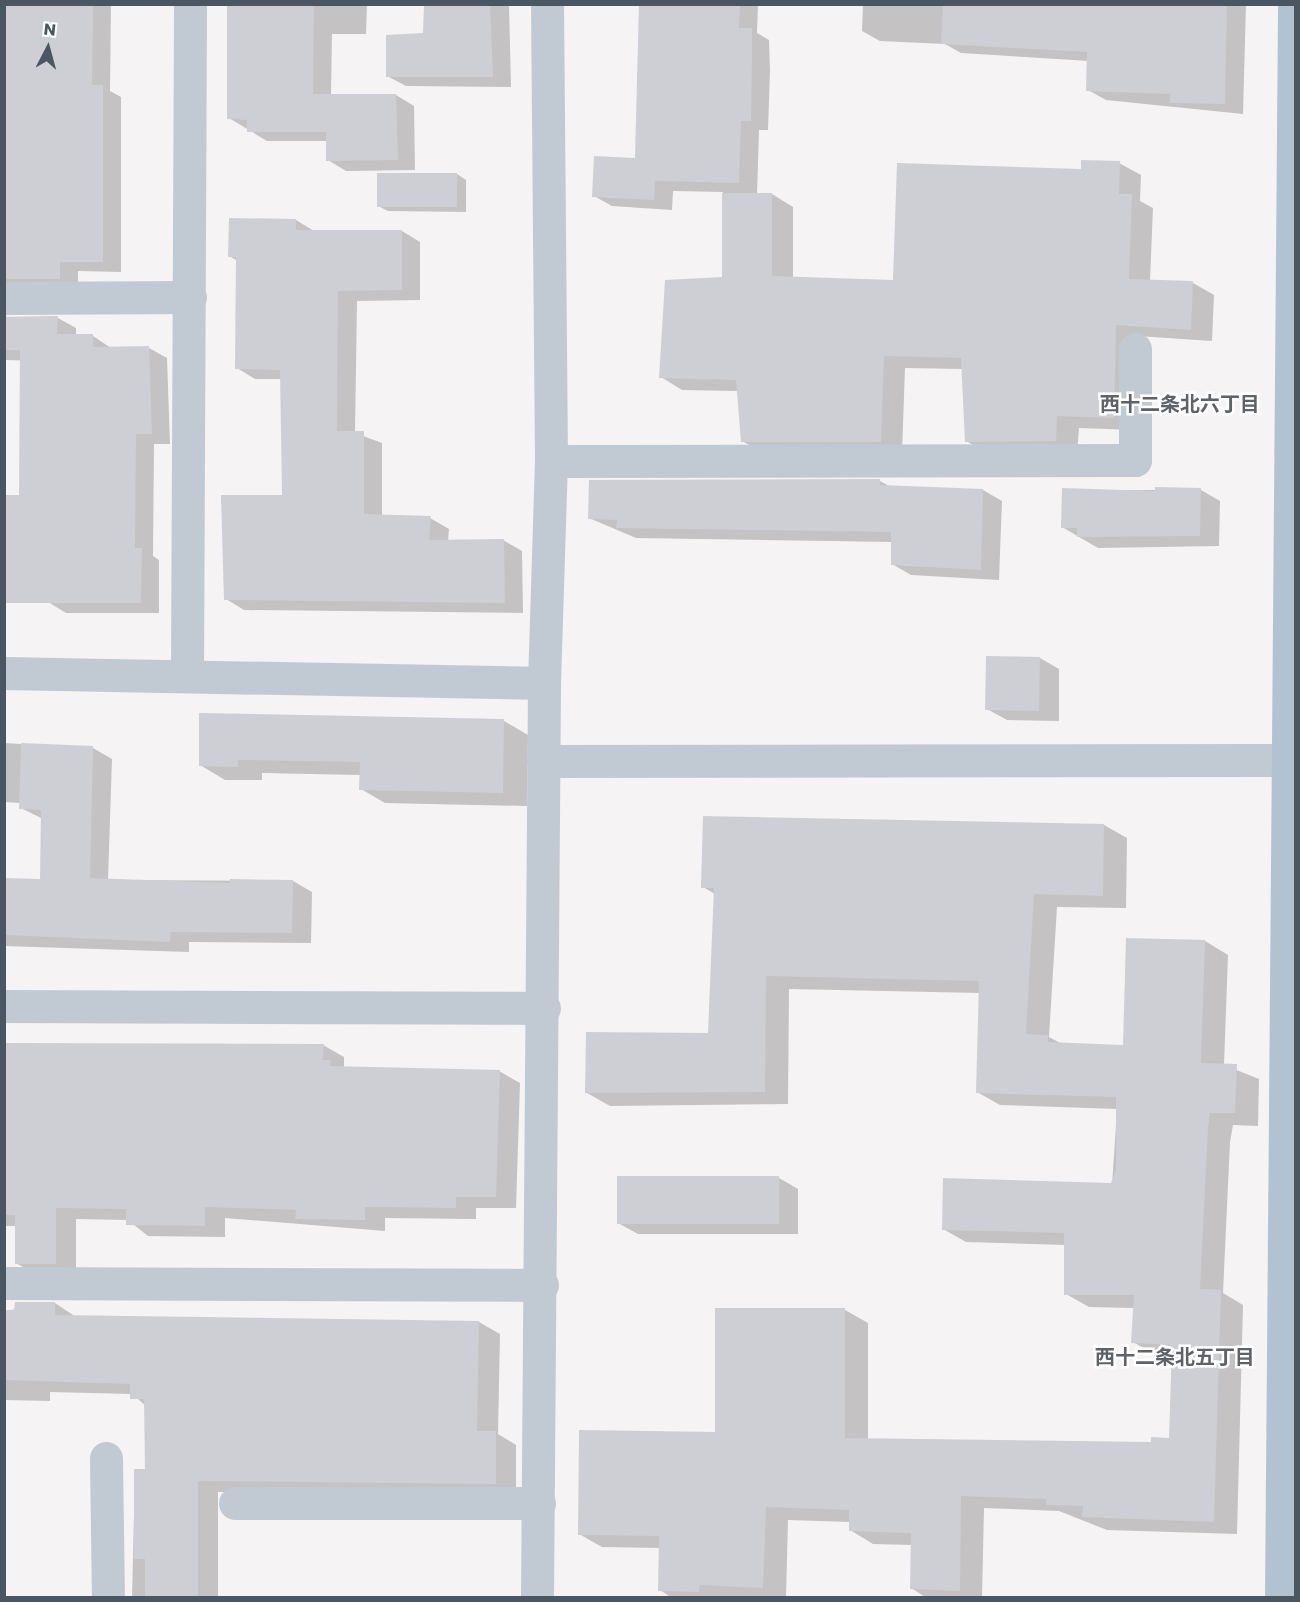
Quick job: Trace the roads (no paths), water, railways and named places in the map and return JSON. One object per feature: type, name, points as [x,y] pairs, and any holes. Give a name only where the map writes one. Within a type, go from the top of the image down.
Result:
[{"type":"main road","points":[[1281,1598],[1291,760],[1294,4]]},
{"type":"street","points":[[187,674],[190,4]]},
{"type":"street","points":[[537,1598],[544,1008],[543,761],[551,461],[547,4]]},
{"type":"street","points":[[4,298],[190,297]]},
{"type":"street","points":[[551,461],[1135,460],[1135,349]]},
{"type":"street","points":[[4,673],[187,674],[544,682]]},
{"type":"street","points":[[543,761],[1291,760]]},
{"type":"street","points":[[4,1006],[544,1008]]},
{"type":"street","points":[[4,1282],[542,1285]]},
{"type":"street","points":[[105,1458],[108,1598]]},
{"type":"street","points":[[235,1503],[539,1503]]},
{"type":"district","name":"西十二条北六丁目","points":[[1180,404]]},
{"type":"district","name":"西十二条北五丁目","points":[[1175,1357]]}]
